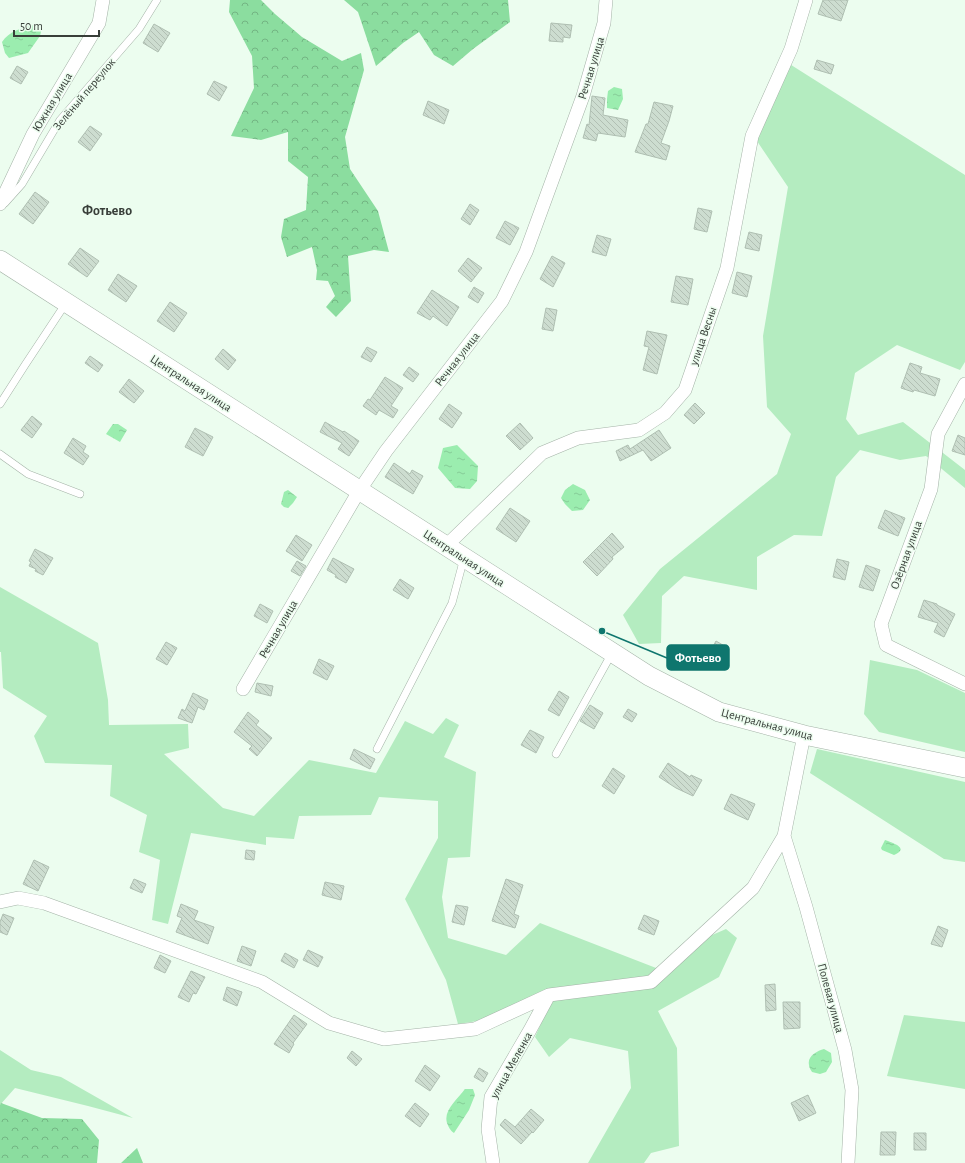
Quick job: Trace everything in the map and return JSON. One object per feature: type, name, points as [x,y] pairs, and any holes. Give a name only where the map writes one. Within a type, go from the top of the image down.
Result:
[{"type":"main road","name":"Центральная улица","points":[[0,260],[649,676],[719,712],[804,735],[965,768]]},
{"type":"street","name":"Южная улица","points":[[0,204],[33,134],[99,23],[103,0]]},
{"type":"street","name":"Речная улица","points":[[243,689],[359,491],[386,451],[502,301],[526,252],[583,96],[604,23],[606,0]]},
{"type":"street","name":"улица Весны","points":[[446,546],[542,454],[578,438],[639,430],[665,413],[685,390],[727,268],[752,136],[791,49],[806,0]]},
{"type":"street","name":"Озёрная улица","points":[[965,384],[938,434],[930,490],[881,624],[886,644],[965,684]]},
{"type":"street","points":[[0,902],[18,898],[44,903],[262,982],[329,1023],[384,1039],[475,1029],[549,995],[651,982],[753,888],[784,836],[804,735]]},
{"type":"street","name":"Полевая улица","points":[[784,836],[806,907],[845,1050],[852,1090],[848,1163]]},
{"type":"street","name":"улица Меленка","points":[[493,1163],[488,1129],[491,1098],[549,995]]},
{"type":"lane","name":"Зелёный переулок","points":[[0,209],[22,184],[60,120],[139,29],[157,0]]},
{"type":"lane","points":[[0,404],[66,303]]},
{"type":"lane","points":[[0,454],[28,474],[80,494]]},
{"type":"lane","points":[[377,749],[452,603],[464,558]]},
{"type":"lane","points":[[556,754],[612,653]]},
{"type":"shaded area","points":[[788,63],[965,175],[965,362],[960,370],[897,345],[855,373],[846,419],[858,435],[903,422],[965,470],[965,488],[926,456],[900,460],[860,450],[836,477],[822,536],[794,535],[757,557],[757,590],[684,576],[662,596],[661,643],[639,644],[623,615],[660,569],[777,474],[791,434],[767,407],[763,336],[788,187],[757,141]]},
{"type":"shaded area","points":[[0,587],[98,643],[108,700],[109,725],[188,724],[189,748],[164,754],[223,808],[254,816],[309,760],[376,773],[405,721],[433,734],[446,718],[459,725],[444,757],[476,772],[470,857],[448,858],[442,897],[448,938],[506,955],[540,923],[669,973],[703,939],[726,929],[737,938],[719,977],[658,1011],[677,1048],[679,1146],[651,1153],[644,1163],[588,1163],[631,1088],[628,1051],[570,1038],[549,1057],[535,1037],[556,990],[497,1018],[458,1024],[446,980],[405,899],[438,838],[438,801],[379,797],[371,815],[299,816],[294,839],[266,837],[266,845],[191,833],[168,924],[152,920],[160,860],[139,852],[147,815],[110,796],[112,765],[45,763],[34,736],[47,716],[3,688],[0,652]]},
{"type":"shaded area","points":[[870,660],[917,670],[965,693],[965,752],[879,732],[864,714]]},
{"type":"shaded area","points":[[817,749],[965,782],[965,862],[944,859],[810,773]]},
{"type":"shaded area","points":[[904,1015],[965,1022],[965,1089],[887,1076]]},
{"type":"shaded area","points":[[0,1050],[31,1070],[61,1077],[133,1118],[15,1088],[0,1105]]},
{"type":"green space","points":[[230,0],[261,0],[302,37],[342,61],[361,53],[364,70],[345,137],[350,169],[378,211],[389,252],[374,250],[348,256],[351,301],[336,317],[326,307],[335,296],[328,281],[316,280],[317,270],[312,247],[287,257],[281,237],[284,219],[306,210],[308,177],[288,161],[288,132],[261,140],[231,136],[254,88],[252,56],[229,12]]},
{"type":"green space","points":[[344,0],[508,0],[510,22],[473,49],[453,66],[434,55],[419,32],[403,43],[376,66],[358,12]]},
{"type":"green space","points":[[1,1103],[42,1118],[82,1119],[99,1140],[97,1163],[0,1163]]},
{"type":"green space","points":[[137,1148],[143,1163],[121,1163]]},
{"type":"water","points":[[34,25],[42,27],[40,36],[28,53],[9,58],[5,53],[2,42],[5,38],[20,29]]},
{"type":"water","points":[[614,87],[622,89],[623,99],[618,110],[607,108],[608,91]]},
{"type":"water","points":[[113,424],[118,424],[127,430],[120,442],[106,434]]},
{"type":"water","points":[[457,445],[478,466],[477,481],[470,489],[455,488],[438,468],[443,448]]},
{"type":"water","points":[[573,484],[585,490],[590,500],[583,510],[572,511],[561,498],[565,490]]},
{"type":"water","points":[[288,490],[297,497],[288,508],[281,504],[284,492]]},
{"type":"water","points":[[885,840],[898,846],[900,848],[899,852],[894,855],[882,850],[881,848]]},
{"type":"water","points":[[824,1049],[831,1053],[832,1062],[826,1072],[820,1074],[812,1072],[809,1066],[811,1057]]},
{"type":"water","points":[[465,1089],[473,1089],[475,1095],[469,1110],[454,1133],[447,1123],[447,1114],[449,1109]]},
{"type":"building","points":[[823,0],[848,0],[841,21],[818,14]]},
{"type":"building","points":[[551,23],[572,25],[570,38],[563,37],[563,42],[549,41]]},
{"type":"building","points":[[154,24],[170,33],[158,52],[143,43]]},
{"type":"building","points":[[817,60],[834,65],[831,74],[814,69]]},
{"type":"building","points":[[17,66],[28,72],[21,84],[10,78]]},
{"type":"building","points":[[214,81],[227,87],[219,101],[207,94]]},
{"type":"building","points":[[592,96],[605,98],[603,115],[628,120],[625,137],[598,133],[596,141],[583,138],[587,124],[589,125]]},
{"type":"building","points":[[428,101],[449,110],[444,124],[423,115]]},
{"type":"building","points":[[654,102],[673,106],[661,143],[670,146],[666,160],[635,152],[646,124],[648,124]]},
{"type":"building","points":[[90,126],[102,134],[90,151],[78,142]]},
{"type":"building","points":[[35,192],[49,202],[33,224],[19,214]]},
{"type":"building","points":[[470,204],[479,210],[470,225],[461,219]]},
{"type":"building","points":[[698,208],[712,211],[707,232],[694,229]]},
{"type":"building","points":[[505,221],[519,228],[510,245],[496,238]]},
{"type":"building","points":[[749,232],[762,235],[759,251],[745,248]]},
{"type":"building","points":[[597,235],[611,239],[606,256],[592,252]]},
{"type":"building","points":[[80,248],[99,261],[87,277],[68,264]]},
{"type":"building","points":[[552,256],[565,263],[553,287],[540,279]]},
{"type":"building","points":[[468,258],[482,268],[471,282],[458,271]]},
{"type":"building","points":[[737,272],[752,276],[747,297],[732,293]]},
{"type":"building","points":[[118,274],[137,286],[126,302],[108,290]]},
{"type":"building","points":[[676,276],[693,279],[688,305],[671,302]]},
{"type":"building","points":[[474,287],[484,293],[478,303],[468,297]]},
{"type":"building","points":[[432,290],[459,307],[447,326],[433,316],[430,320],[417,313]]},
{"type":"building","points":[[170,302],[187,313],[174,332],[157,321]]},
{"type":"building","points":[[546,308],[557,310],[553,331],[542,329]]},
{"type":"building","points":[[647,331],[667,335],[657,374],[643,370],[649,347],[644,346]]},
{"type":"building","points":[[367,347],[377,352],[371,362],[361,357]]},
{"type":"building","points":[[223,349],[236,360],[228,370],[215,359]]},
{"type":"building","points":[[90,356],[103,365],[98,372],[85,363]]},
{"type":"building","points":[[910,363],[922,367],[920,373],[940,379],[935,396],[901,388]]},
{"type":"building","points":[[409,367],[419,374],[413,382],[403,375]]},
{"type":"building","points":[[385,377],[403,388],[391,406],[398,410],[393,418],[379,410],[376,415],[363,406],[368,399],[370,400]]},
{"type":"building","points":[[129,379],[144,391],[134,403],[119,392]]},
{"type":"building","points":[[695,403],[705,413],[694,424],[684,415]]},
{"type":"building","points":[[449,404],[462,413],[452,428],[439,419]]},
{"type":"building","points":[[32,416],[42,424],[32,438],[21,430]]},
{"type":"building","points":[[325,422],[343,432],[344,431],[359,441],[349,456],[338,449],[342,443],[320,432]]},
{"type":"building","points":[[520,423],[533,438],[520,450],[506,436]]},
{"type":"building","points":[[195,428],[213,437],[203,456],[185,447]]},
{"type":"building","points":[[659,430],[671,448],[651,461],[643,450],[620,461],[616,451],[628,445],[630,449]]},
{"type":"building","points":[[958,435],[965,438],[965,455],[952,451]]},
{"type":"building","points":[[73,438],[86,446],[83,452],[89,456],[83,465],[64,453]]},
{"type":"building","points":[[394,463],[410,474],[412,470],[423,476],[413,494],[385,477]]},
{"type":"building","points":[[510,508],[530,521],[516,542],[496,529]]},
{"type":"building","points":[[885,510],[905,518],[898,536],[878,528]]},
{"type":"building","points":[[612,533],[624,547],[612,557],[613,559],[597,576],[583,562]]},
{"type":"building","points":[[296,535],[312,545],[302,561],[286,551]]},
{"type":"building","points":[[35,549],[53,558],[43,575],[35,571],[36,569],[29,566],[31,562],[29,561]]},
{"type":"building","points":[[333,558],[354,569],[346,583],[335,577],[336,575],[327,570]]},
{"type":"building","points":[[837,559],[849,562],[845,580],[833,577]]},
{"type":"building","points":[[297,561],[306,566],[300,576],[291,571]]},
{"type":"building","points":[[866,565],[880,570],[873,591],[859,587]]},
{"type":"building","points":[[400,579],[414,588],[408,599],[393,590]]},
{"type":"building","points":[[924,600],[937,604],[955,614],[944,637],[934,632],[938,623],[918,617]]},
{"type":"building","points":[[260,604],[273,611],[267,623],[254,616]]},
{"type":"building","points":[[716,641],[728,648],[717,666],[706,659]]},
{"type":"building","points":[[166,642],[177,648],[167,665],[156,659]]},
{"type":"building","points":[[319,659],[334,666],[327,680],[313,673]]},
{"type":"building","points":[[257,683],[273,686],[271,696],[255,692]]},
{"type":"building","points":[[559,691],[569,697],[559,716],[548,710]]},
{"type":"building","points":[[193,693],[208,700],[204,710],[198,707],[192,723],[178,718],[182,709],[185,711]]},
{"type":"building","points":[[590,705],[603,713],[594,729],[580,721]]},
{"type":"building","points":[[628,709],[637,714],[632,722],[623,717]]},
{"type":"building","points":[[248,712],[259,721],[256,725],[272,738],[257,756],[249,749],[252,746],[234,732]]},
{"type":"building","points":[[530,730],[544,737],[536,753],[521,745]]},
{"type":"building","points":[[354,749],[375,759],[370,769],[350,759]]},
{"type":"building","points":[[668,763],[690,777],[691,775],[702,780],[693,796],[676,788],[659,777]]},
{"type":"building","points":[[613,768],[625,776],[614,794],[602,786]]},
{"type":"building","points":[[731,794],[755,804],[748,820],[724,809]]},
{"type":"building","points":[[246,850],[255,851],[254,860],[245,859]]},
{"type":"building","points":[[34,860],[49,867],[38,891],[23,884]]},
{"type":"building","points":[[134,879],[146,884],[142,893],[130,888]]},
{"type":"building","points":[[506,879],[523,885],[514,914],[519,916],[515,928],[492,921]]},
{"type":"building","points":[[325,882],[344,886],[341,900],[322,895]]},
{"type":"building","points":[[181,904],[198,911],[194,920],[214,927],[208,944],[176,932],[182,918],[177,916]]},
{"type":"building","points":[[456,905],[468,907],[464,925],[452,922]]},
{"type":"building","points":[[3,914],[14,918],[7,935],[0,932],[0,922]]},
{"type":"building","points":[[644,915],[659,921],[654,935],[638,929]]},
{"type":"building","points":[[938,926],[948,930],[942,947],[931,944]]},
{"type":"building","points":[[242,946],[256,951],[251,966],[237,961]]},
{"type":"building","points":[[308,950],[323,957],[318,967],[303,960]]},
{"type":"building","points":[[285,953],[298,960],[294,968],[281,961]]},
{"type":"building","points":[[160,955],[171,961],[165,973],[154,968]]},
{"type":"building","points":[[191,971],[205,977],[196,994],[193,993],[189,1002],[178,997]]},
{"type":"building","points":[[775,984],[776,1010],[766,1011],[765,985]]},
{"type":"building","points":[[227,987],[242,992],[237,1006],[223,1000]]},
{"type":"building","points":[[783,1002],[800,1002],[800,1028],[784,1029]]},
{"type":"building","points":[[294,1015],[307,1024],[293,1043],[294,1044],[289,1053],[274,1044]]},
{"type":"building","points":[[352,1051],[362,1059],[356,1066],[347,1058]]},
{"type":"building","points":[[425,1065],[440,1076],[430,1091],[415,1081]]},
{"type":"building","points":[[479,1068],[488,1073],[483,1082],[474,1077]]},
{"type":"building","points":[[808,1095],[816,1113],[799,1121],[791,1103]]},
{"type":"building","points":[[415,1103],[429,1114],[420,1127],[405,1116]]},
{"type":"building","points":[[531,1109],[544,1120],[521,1144],[500,1125],[505,1119],[515,1127]]},
{"type":"building","points":[[881,1132],[896,1132],[895,1155],[880,1155]]},
{"type":"building","points":[[914,1133],[926,1133],[926,1150],[914,1150]]},
{"type":"place","name":"Фотьево","points":[[602,631]]},
{"type":"district","name":"Фотьево","points":[[107,211]]}]
